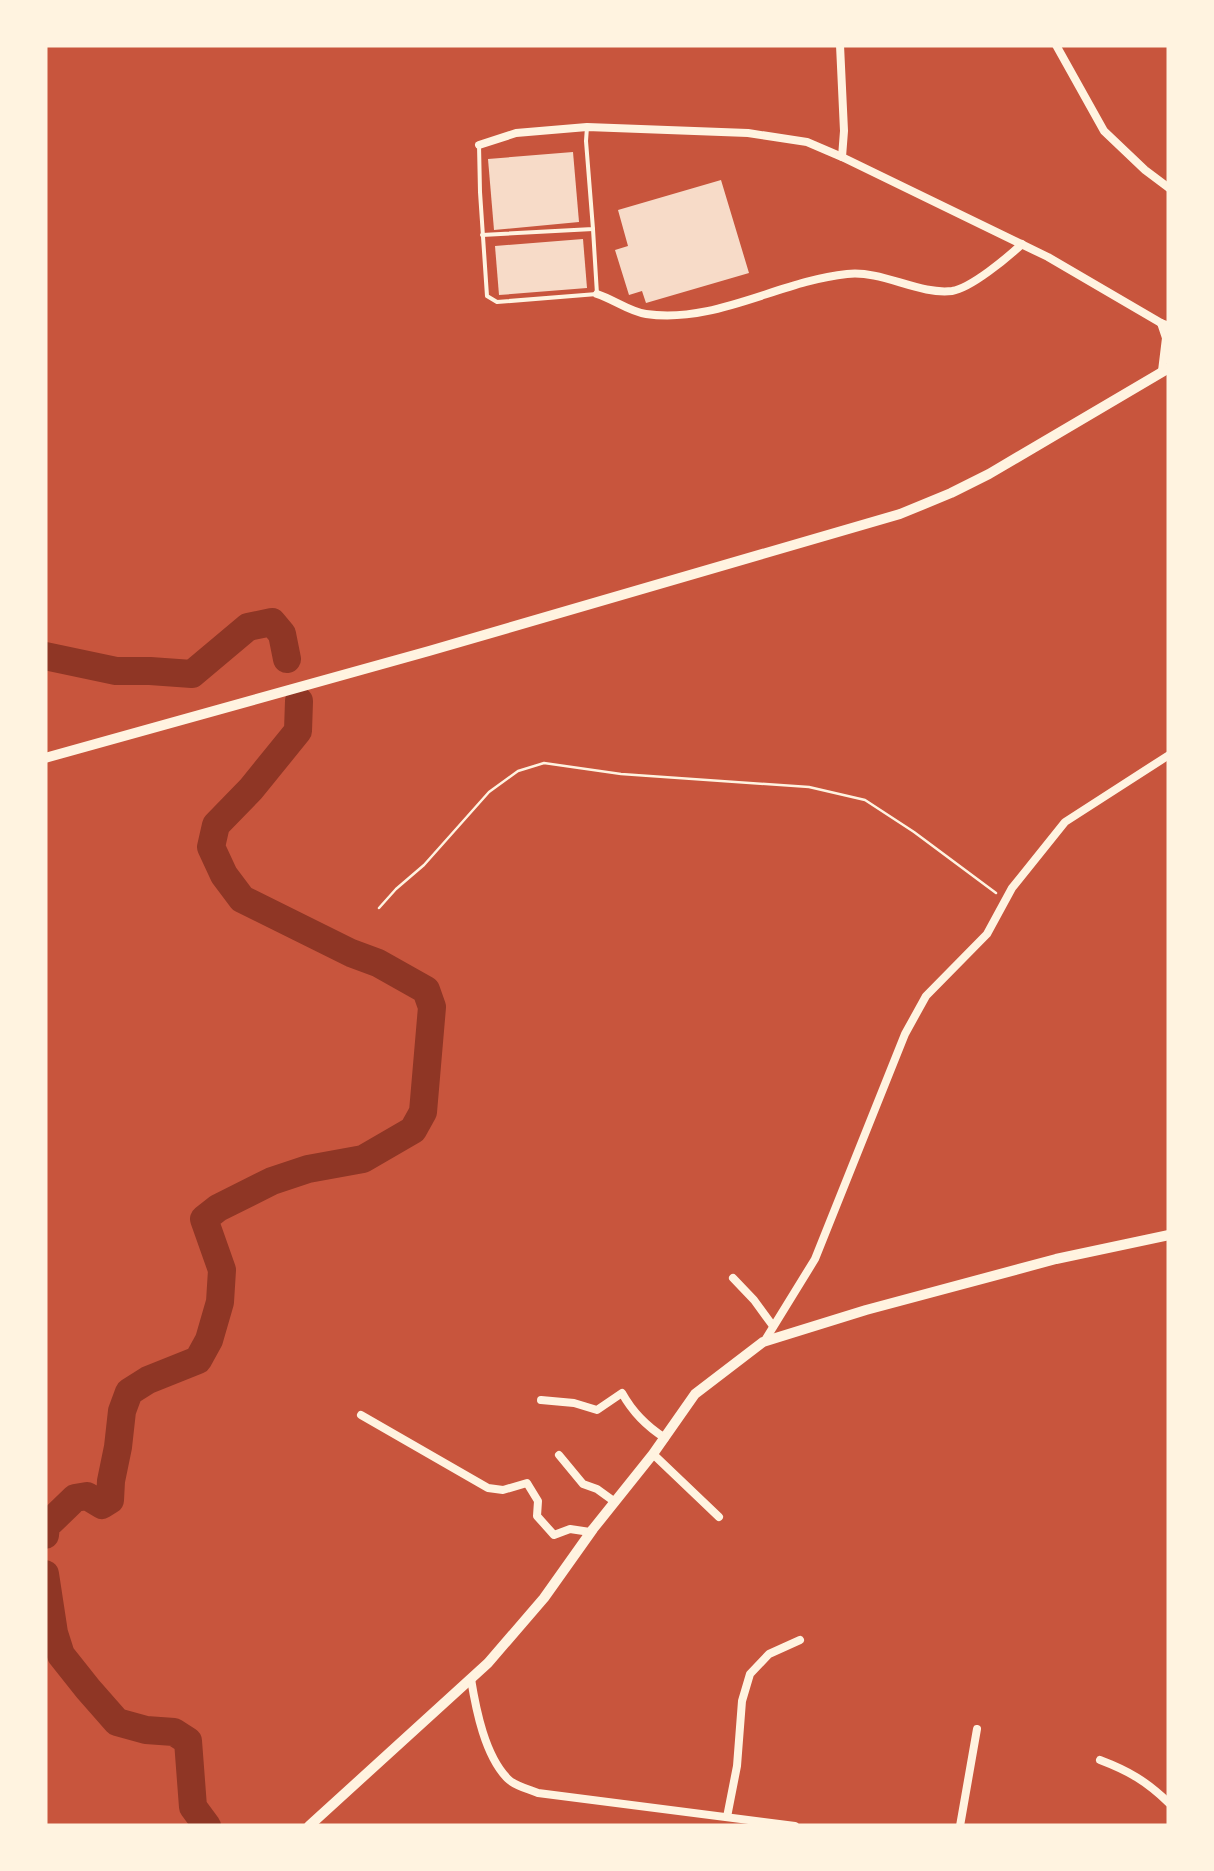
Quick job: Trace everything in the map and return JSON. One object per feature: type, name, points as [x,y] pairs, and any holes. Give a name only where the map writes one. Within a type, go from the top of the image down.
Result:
[{"type":"street","points":[[840,45],[842,157]]},
{"type":"street","points":[[1056,45],[1104,132],[1169,188]]},
{"type":"street","points":[[45,758],[900,514],[988,474],[1166,370],[1165,325],[1022,244],[807,142],[748,133],[587,127],[516,132],[480,145]]},
{"type":"street","points":[[597,294],[642,314],[683,316],[849,274],[954,291],[984,275],[1022,244]]},
{"type":"street","points":[[763,1342],[815,1259],[904,1034],[926,996],[987,934],[1012,888],[1065,822],[1169,755]]},
{"type":"street","points":[[309,1826],[488,1662],[544,1598],[695,1394],[763,1342],[1018,1269],[1169,1235]]},
{"type":"street","points":[[733,1278],[773,1326]]},
{"type":"street","points":[[541,1400],[574,1402],[597,1410],[622,1393],[631,1410],[664,1438]]},
{"type":"street","points":[[361,1415],[488,1488],[503,1490],[526,1483],[538,1500],[537,1516],[554,1535],[570,1528],[590,1532]]},
{"type":"street","points":[[559,1454],[583,1484],[615,1502]]},
{"type":"street","points":[[653,1454],[719,1516]]},
{"type":"street","points":[[727,1817],[737,1766],[742,1701],[750,1674],[769,1654],[800,1640]]},
{"type":"street","points":[[470,1678],[477,1716],[510,1782],[538,1792],[795,1826]]},
{"type":"street","points":[[960,1826],[977,1729]]},
{"type":"street","points":[[1100,1760],[1148,1782],[1169,1803]]},
{"type":"lane","points":[[480,145],[487,296],[496,302],[597,294],[587,127]]},
{"type":"lane","points":[[482,235],[593,229]]},
{"type":"path","points":[[379,908],[490,792],[518,772],[544,764],[658,778],[808,787],[865,800],[1006,900]]},
{"type":"building","points":[[573,152],[579,222],[494,230],[488,159]]},
{"type":"building","points":[[721,180],[749,273],[646,303],[642,291],[629,295],[615,250],[628,246],[618,210]]},
{"type":"building","points":[[583,239],[587,288],[499,295],[495,246]]},
{"type":"waterway","points":[[45,656],[116,671],[192,674],[248,627],[272,622],[282,634],[287,659]]},
{"type":"waterway","points":[[45,1535],[46,1526],[75,1498],[87,1496],[102,1505],[110,1500],[122,1411],[129,1392],[198,1360],[209,1340],[220,1302],[222,1270],[204,1219],[272,1181],[308,1169],[363,1159],[413,1130],[423,1112],[432,1007],[426,990],[242,899],[224,875],[211,847],[216,825],[298,731],[299,701]]},
{"type":"waterway","points":[[45,1574],[61,1655],[117,1722],[174,1732],[188,1741],[193,1807],[207,1826]]}]
